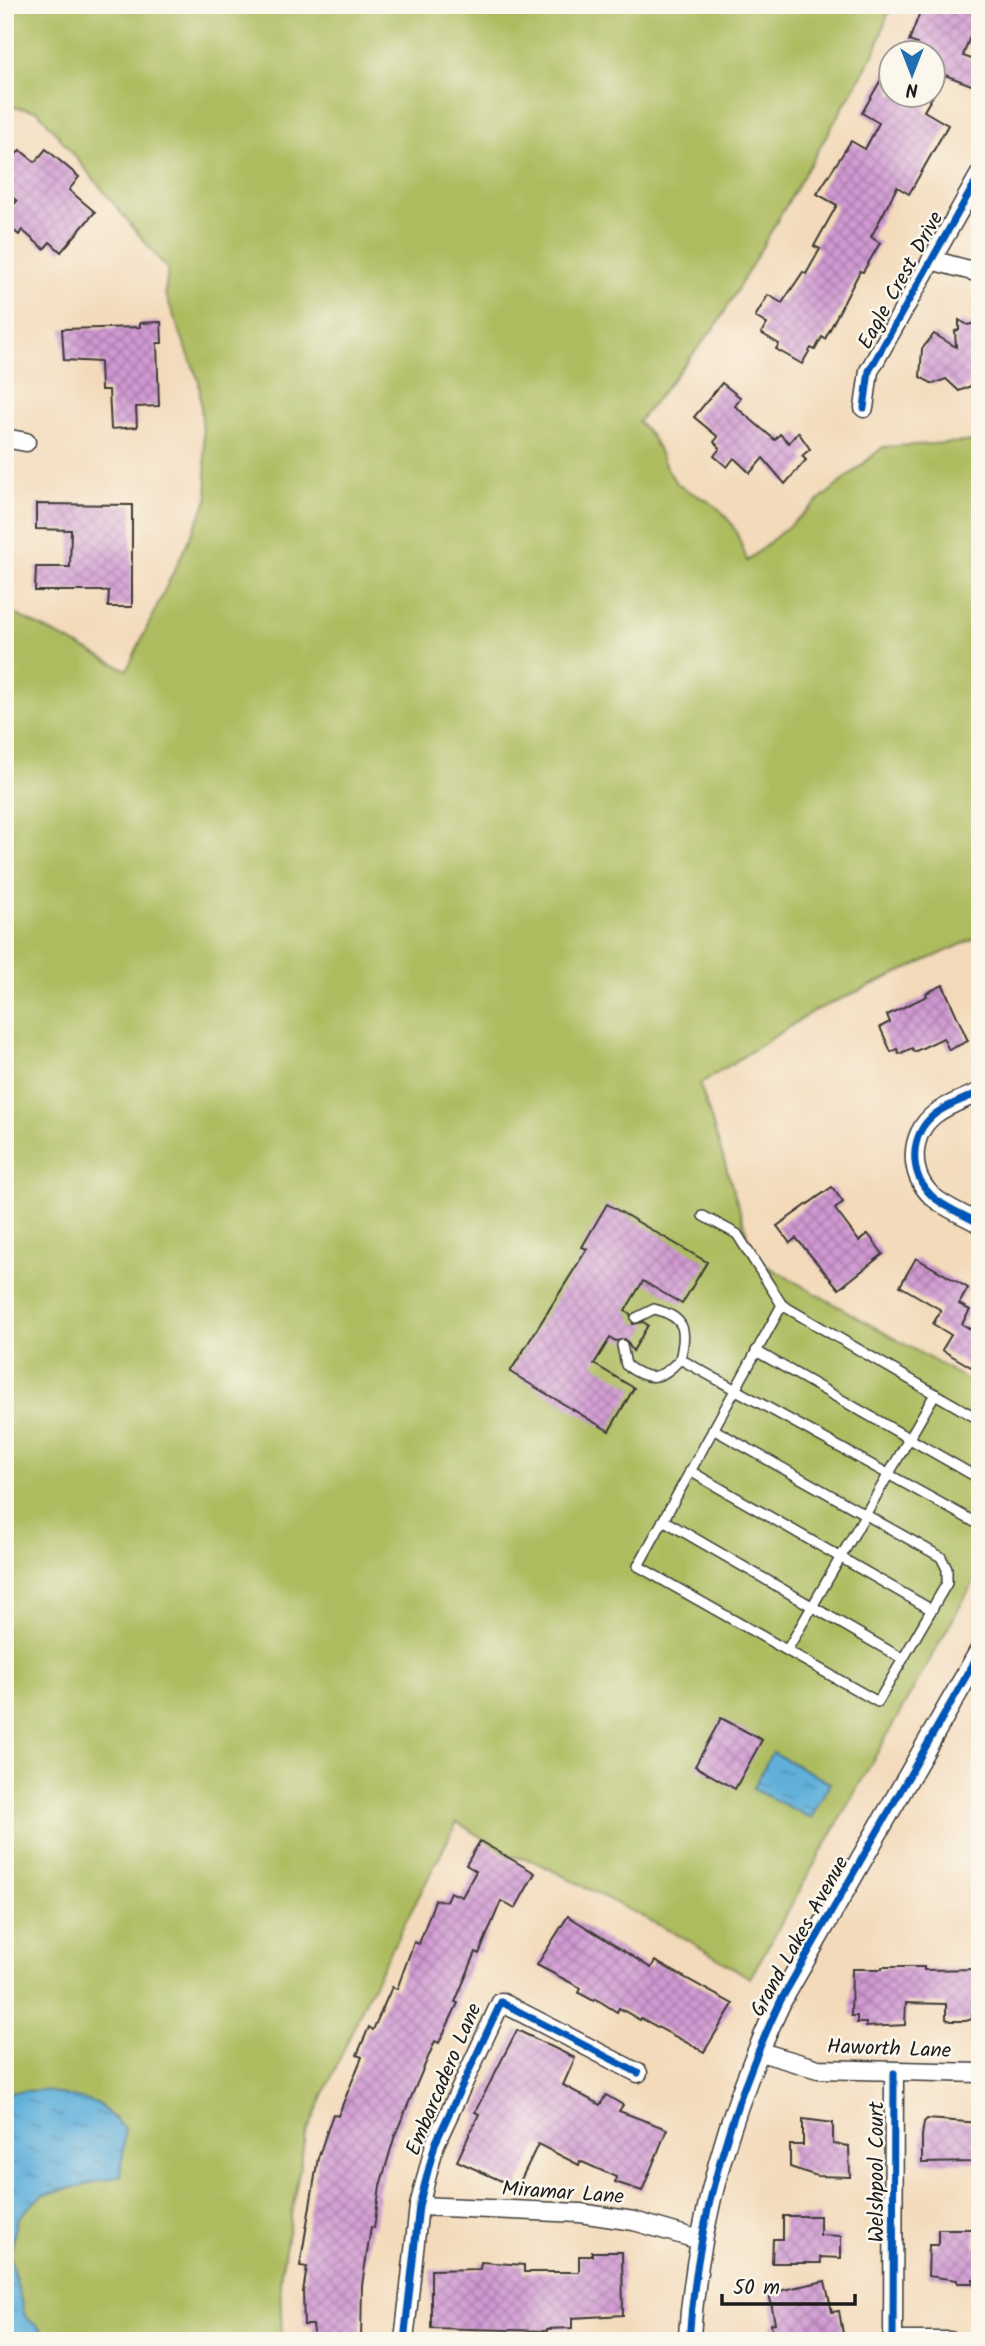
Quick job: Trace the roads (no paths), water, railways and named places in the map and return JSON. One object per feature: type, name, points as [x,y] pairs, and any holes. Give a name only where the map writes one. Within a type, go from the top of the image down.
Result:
[{"type":"street","name":"Eagle Crest Drive","points":[[864,408],[869,371],[980,174]]},
{"type":"street","points":[[931,260],[980,273]]},
{"type":"street","points":[[5,438],[26,442]]},
{"type":"street","points":[[980,1092],[936,1114],[921,1131],[914,1154],[922,1184],[933,1196],[980,1224]]},
{"type":"street","name":"Grand Lakes Avenue","points":[[690,2341],[700,2240],[711,2185],[731,2117],[757,2051],[781,2000],[980,1652]]},
{"type":"street","name":"Embarcadero Lane","points":[[404,2341],[419,2206],[435,2144],[501,2002],[638,2073]]},
{"type":"street","name":"Haworth Lane","points":[[757,2051],[818,2070],[980,2073]]},
{"type":"street","name":"Welshpool Court","points":[[894,2073],[893,2340],[950,2341]]},
{"type":"street","name":"Miramar Lane","points":[[419,2206],[580,2213],[634,2221],[700,2240]]},
{"type":"lane","points":[[703,1216],[737,1234],[782,1305],[980,1420]]},
{"type":"lane","points":[[713,1429],[941,1557],[947,1569],[947,1583],[878,1702],[638,1566],[663,1520],[690,1471],[713,1429],[735,1389],[782,1305]]},
{"type":"lane","points":[[622,1345],[626,1365],[638,1374],[653,1377],[668,1374],[680,1359],[685,1338],[681,1322],[670,1313],[654,1309],[636,1318]]},
{"type":"lane","points":[[756,1352],[980,1479]]},
{"type":"lane","points":[[680,1359],[980,1525]]},
{"type":"lane","points":[[787,1650],[935,1394]]},
{"type":"lane","points":[[690,1471],[932,1610]]},
{"type":"lane","points":[[663,1520],[902,1659]]},
{"type":"water","points":[[772,1752],[830,1783],[811,1818],[753,1789]]},
{"type":"water","points":[[43,2090],[97,2103],[125,2129],[121,2176],[42,2195],[17,2219],[10,2257],[25,2316],[54,2341],[5,2341],[5,2092]]}]
